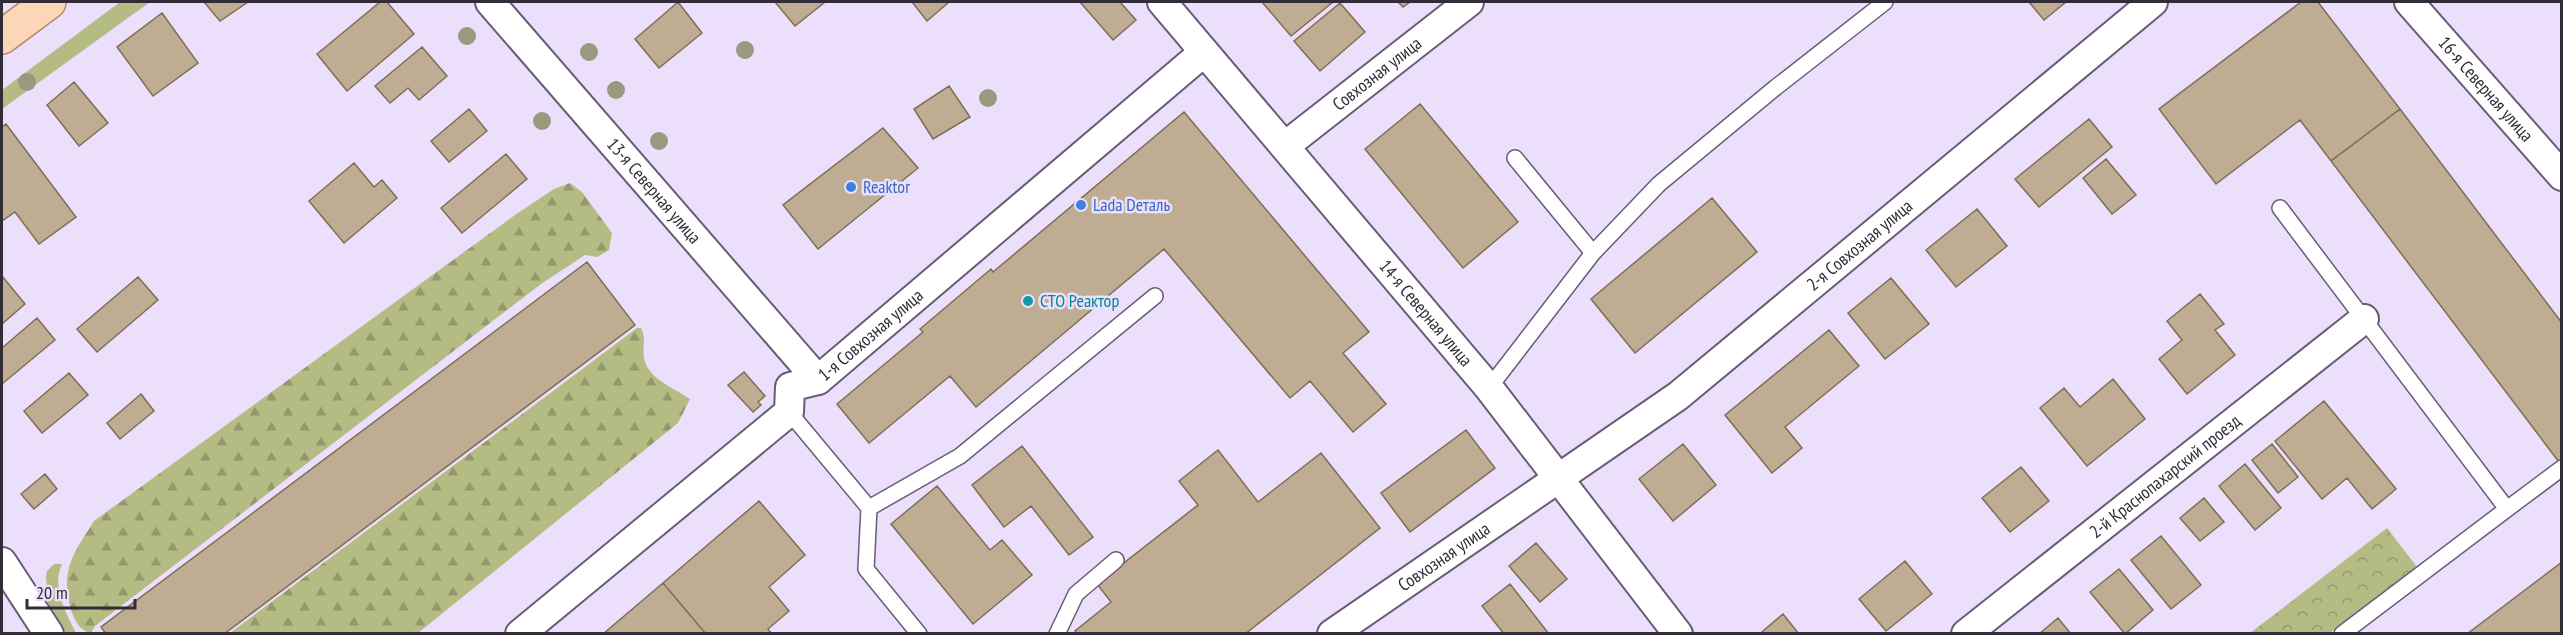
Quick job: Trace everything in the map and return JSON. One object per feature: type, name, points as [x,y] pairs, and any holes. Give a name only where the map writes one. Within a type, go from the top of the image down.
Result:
[{"type":"main road","points":[[2,38],[50,2]]},
{"type":"street","name":"13-я Северная улица","points":[[490,2],[818,380]]},
{"type":"street","name":"14-я Северная улица","points":[[1162,2],[1489,388],[1678,633]]},
{"type":"street","name":"Совхозная улица","points":[[1285,146],[1469,2]]},
{"type":"street","name":"2-я Совхозная улица","points":[[1558,478],[1678,396],[2153,2]]},
{"type":"street","name":"16-я Северная улица","points":[[2409,2],[2557,163]]},
{"type":"street","name":"1-я Совхозная улица","points":[[789,412],[790,387],[818,380],[1204,52]]},
{"type":"street","name":"2-й Краснопахарский проезд","points":[[1966,633],[2364,319]]},
{"type":"street","points":[[520,633],[789,412]]},
{"type":"street","name":"Совхозная улица","points":[[1332,633],[1558,478]]},
{"type":"street","points":[[2,562],[49,633]]},
{"type":"lane","points":[[1864,18],[1871,2]]},
{"type":"lane","points":[[1489,388],[1593,253],[1659,184],[1885,2]]},
{"type":"lane","points":[[1515,158],[1593,253]]},
{"type":"lane","points":[[2280,208],[2507,509]]},
{"type":"lane","points":[[869,508],[960,456],[1155,296]]},
{"type":"lane","points":[[789,412],[869,508],[866,569],[920,633]]},
{"type":"lane","points":[[2342,633],[2562,468]]},
{"type":"lane","points":[[1057,633],[1076,594],[1116,560]]},
{"type":"green space","points":[[120,2],[150,2],[2,109],[2,90]]},
{"type":"green space","points":[[570,183],[582,192],[612,233],[609,250],[597,257],[585,255],[541,284],[95,626],[91,633],[78,625],[68,598],[68,572],[75,552],[94,521],[515,215],[554,189]]},
{"type":"green space","points":[[637,328],[641,328],[643,332],[644,358],[648,368],[664,384],[690,399],[678,423],[418,633],[230,633]]},
{"type":"green space","points":[[2387,528],[2417,567],[2330,633],[2250,633]]},
{"type":"green space","points":[[54,564],[62,564],[59,572],[59,590],[64,608],[76,633],[59,633],[49,615],[46,577],[47,571]]},
{"type":"building","points":[[204,2],[248,2],[220,21]]},
{"type":"building","points":[[380,2],[387,2],[414,34],[347,91],[317,54]]},
{"type":"building","points":[[678,2],[702,33],[659,68],[635,39]]},
{"type":"building","points":[[775,2],[825,2],[795,26]]},
{"type":"building","points":[[912,2],[949,2],[927,21]]},
{"type":"building","points":[[1080,2],[1120,2],[1136,20],[1113,40]]},
{"type":"building","points":[[1262,2],[1333,2],[1291,36]]},
{"type":"building","points":[[1398,2],[1410,2],[1403,7]]},
{"type":"building","points":[[2029,2],[2066,2],[2044,20]]},
{"type":"building","points":[[2301,2],[2318,2],[2400,109],[2331,161],[2300,120],[2216,184],[2159,109]]},
{"type":"building","points":[[1340,3],[1365,32],[1320,71],[1294,41]]},
{"type":"building","points":[[162,13],[198,63],[153,96],[117,47]]},
{"type":"building","points":[[422,47],[447,76],[419,100],[408,88],[390,103],[375,86]]},
{"type":"building","points":[[74,82],[108,123],[79,146],[47,105]]},
{"type":"building","points":[[949,86],[970,117],[933,139],[914,109]]},
{"type":"building","points":[[1420,104],[1518,222],[1463,268],[1365,149]]},
{"type":"building","points":[[469,109],[487,131],[449,162],[431,141]]},
{"type":"building","points":[[2400,109],[2562,323],[2562,466],[2331,161]]},
{"type":"building","name":"СТО Реактор","points":[[1184,112],[1369,332],[1343,353],[1386,404],[1353,432],[1310,381],[1290,398],[1164,249],[976,407],[950,376],[869,443],[837,404],[923,332],[920,329],[991,269],[993,272]]},
{"type":"building","points":[[2089,119],[2112,147],[2039,207],[2015,179]]},
{"type":"building","points":[[6,124],[76,217],[39,244],[15,212],[2,221],[2,127]]},
{"type":"building","name":"Reaktor","points":[[883,128],[918,168],[818,249],[783,205]]},
{"type":"building","points":[[506,154],[527,179],[462,233],[441,208]]},
{"type":"building","points":[[2106,159],[2136,195],[2112,214],[2083,178]]},
{"type":"building","points":[[354,163],[374,187],[382,180],[397,198],[344,243],[309,201]]},
{"type":"building","points":[[1712,198],[1757,252],[1635,353],[1591,299]]},
{"type":"building","points":[[1977,209],[2007,246],[1956,287],[1926,250]]},
{"type":"building","points":[[587,262],[635,325],[224,634],[106,634],[101,627]]},
{"type":"building","points":[[2,276],[25,304],[2,324]]},
{"type":"building","points":[[138,277],[158,300],[97,352],[77,329]]},
{"type":"building","points":[[1891,278],[1929,324],[1885,359],[1848,313]]},
{"type":"building","points":[[2200,294],[2224,324],[2215,330],[2235,355],[2187,394],[2159,359],[2182,340],[2167,321]]},
{"type":"building","points":[[37,318],[55,340],[2,384],[2,348]]},
{"type":"building","points":[[1829,330],[1859,366],[1785,427],[1802,448],[1772,473],[1725,415]]},
{"type":"building","points":[[744,372],[765,396],[758,402],[761,405],[753,412],[728,385]]},
{"type":"building","points":[[69,373],[88,395],[42,433],[24,411]]},
{"type":"building","points":[[2113,379],[2145,419],[2087,466],[2040,408],[2064,388],[2080,407]]},
{"type":"building","points":[[141,394],[154,411],[120,439],[107,423]]},
{"type":"building","points":[[2324,401],[2396,489],[2372,509],[2347,478],[2322,499],[2275,441]]},
{"type":"building","points":[[1466,430],[1495,468],[1410,532],[1381,493]]},
{"type":"building","points":[[1683,444],[1716,485],[1673,521],[1639,479]]},
{"type":"building","points":[[2272,444],[2298,477],[2278,493],[2252,460]]},
{"type":"building","points":[[1022,446],[1093,537],[1069,555],[1031,506],[1004,527],[972,485]]},
{"type":"building","points":[[1218,450],[1258,502],[1321,453],[1380,528],[1245,634],[1077,634],[1075,631],[1111,602],[1097,584],[1198,505],[1179,481]]},
{"type":"building","points":[[2245,464],[2281,508],[2255,530],[2219,486]]},
{"type":"building","points":[[2021,467],[2049,501],[2010,532],[1982,498]]},
{"type":"building","points":[[45,474],[57,489],[34,509],[21,494]]},
{"type":"building","points":[[937,486],[990,550],[1002,540],[1032,575],[973,624],[891,524]]},
{"type":"building","points":[[2204,498],[2224,522],[2200,541],[2180,518]]},
{"type":"building","points":[[759,501],[805,555],[769,587],[789,611],[768,629],[772,634],[706,634],[663,583]]},
{"type":"building","points":[[2161,536],[2201,585],[2171,609],[2131,560]]},
{"type":"building","points":[[1536,543],[1567,579],[1540,602],[1509,566]]},
{"type":"building","points":[[1905,561],[1932,594],[1886,631],[1859,599]]},
{"type":"building","points":[[2562,562],[2562,634],[2467,634]]},
{"type":"building","points":[[2119,569],[2153,610],[2125,634],[2090,592]]},
{"type":"building","points":[[663,583],[706,634],[603,634]]},
{"type":"building","points":[[1510,584],[1549,634],[1504,634],[1482,606]]},
{"type":"building","points":[[1783,614],[1799,634],[1763,634],[1762,632]]},
{"type":"building","points":[[2058,618],[2071,634],[2039,634]]},
{"type":"place","name":"Reaktor","points":[[851,187]]},
{"type":"place","name":"Lada Dеталь","points":[[1081,205]]},
{"type":"place","name":"СТО Реактор","points":[[1028,301]]}]
